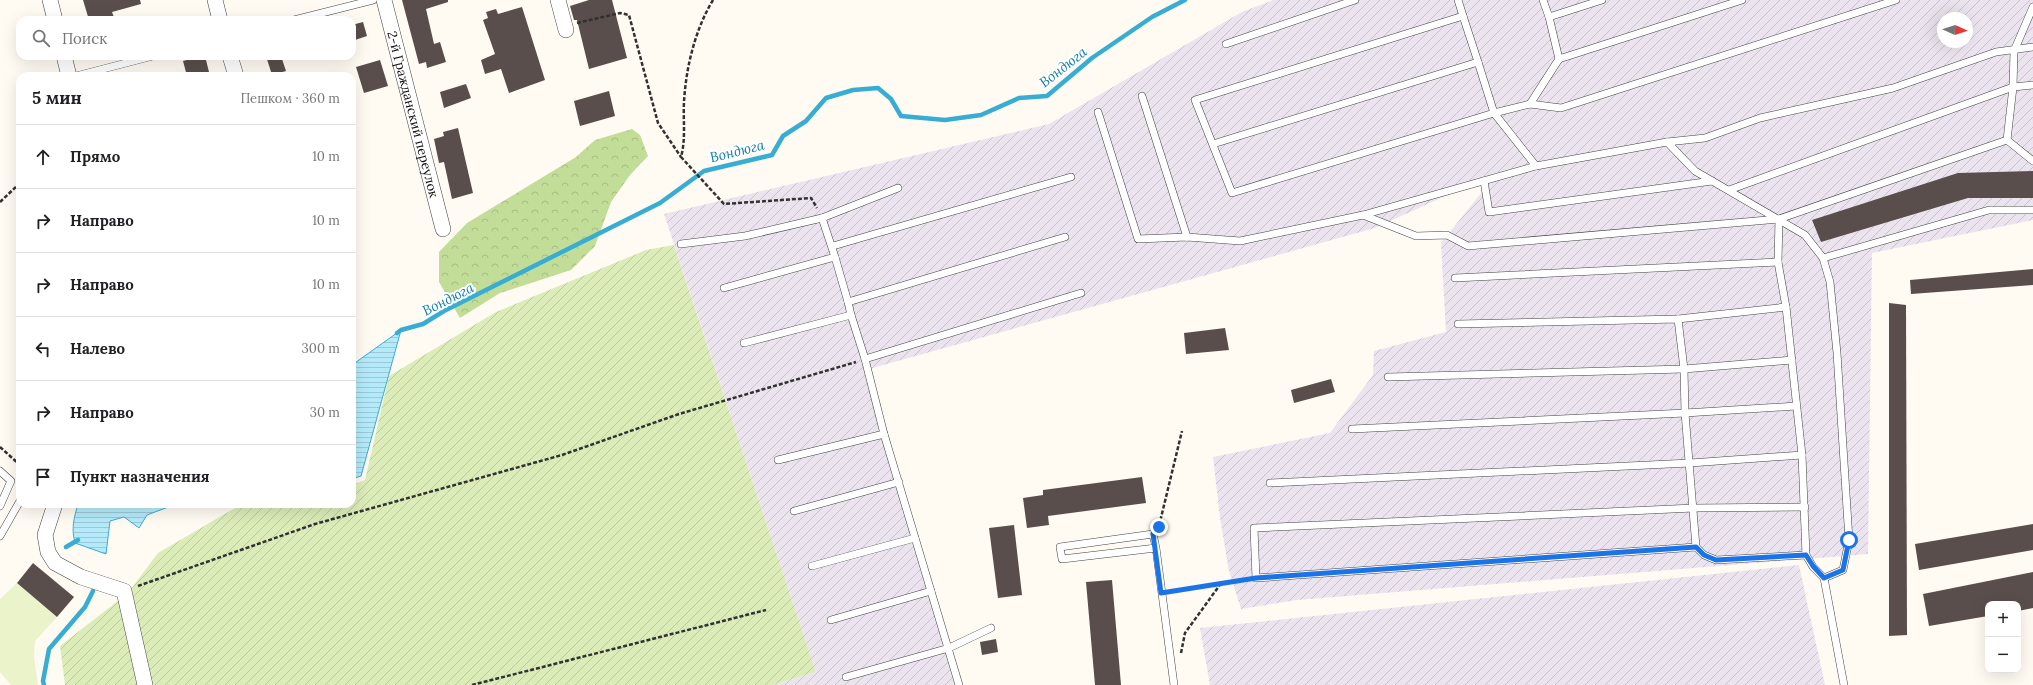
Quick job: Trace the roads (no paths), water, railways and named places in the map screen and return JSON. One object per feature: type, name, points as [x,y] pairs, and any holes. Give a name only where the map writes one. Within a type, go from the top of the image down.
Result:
[{"type":"street","points":[[50,0],[54,16]]},
{"type":"street","points":[[215,0],[219,16]]},
{"type":"street","name":"2-й Гражданский переулок","points":[[384,0],[443,229]]},
{"type":"street","points":[[558,0],[565,28]]},
{"type":"street","points":[[65,60],[68,72]]},
{"type":"street","points":[[231,60],[235,72]]},
{"type":"street","points":[[54,508],[45,536],[48,552],[55,563],[80,577],[124,591],[145,685]]},
{"type":"lane","points":[[310,16],[373,0]]},
{"type":"lane","points":[[1226,44],[1356,0]]},
{"type":"lane","points":[[1458,0],[1494,113],[1536,166]]},
{"type":"lane","points":[[1543,0],[1550,18],[1560,60]]},
{"type":"lane","points":[[1550,18],[1602,0]]},
{"type":"lane","points":[[1530,104],[1560,60],[1742,0]]},
{"type":"lane","points":[[1463,16],[1195,100],[1232,193],[1494,113],[1530,104],[1561,108],[1896,0]]},
{"type":"lane","points":[[2007,140],[2013,87],[2014,51],[2033,7]]},
{"type":"lane","points":[[1098,112],[1138,238],[1187,237],[1240,241],[1363,215],[1536,166],[1667,142],[1706,138],[1760,118],[1893,88],[1996,52],[2033,48]]},
{"type":"lane","points":[[91,72],[138,60]]},
{"type":"lane","points":[[1213,144],[1478,62]]},
{"type":"lane","points":[[1729,190],[2013,87],[2033,85]]},
{"type":"lane","points":[[1142,96],[1187,237]]},
{"type":"lane","points":[[2007,140],[2033,160]]},
{"type":"lane","points":[[1363,215],[1416,236],[1447,235],[1468,246],[1779,219],[2007,140]]},
{"type":"lane","points":[[1667,142],[1695,171],[1805,235],[1823,258],[1830,282],[1849,540],[1843,570],[1824,578]]},
{"type":"lane","points":[[833,246],[1071,177]]},
{"type":"lane","points":[[1484,181],[1489,212],[1712,181]]},
{"type":"lane","points":[[681,244],[745,236],[822,218],[898,188]]},
{"type":"lane","points":[[1823,258],[1989,210],[2033,210]]},
{"type":"lane","points":[[822,218],[833,246],[851,315],[866,359],[884,434],[959,685]]},
{"type":"lane","points":[[1779,219],[1778,262],[1786,307],[1802,455],[1806,555],[1813,566],[1824,578],[1844,685]]},
{"type":"lane","points":[[848,302],[1065,237]]},
{"type":"lane","points":[[724,288],[835,257]]},
{"type":"lane","points":[[1455,278],[1778,262]]},
{"type":"lane","points":[[866,359],[1081,293]]},
{"type":"lane","points":[[1458,324],[1678,319],[1786,307]]},
{"type":"lane","points":[[744,343],[851,315]]},
{"type":"lane","points":[[1678,319],[1684,369],[1685,413],[1696,547],[1704,555],[1716,560],[1806,555]]},
{"type":"lane","points":[[1388,378],[1684,369],[1792,360]]},
{"type":"lane","points":[[1352,429],[1685,413],[1796,406]]},
{"type":"lane","points":[[778,460],[884,434]]},
{"type":"lane","points":[[1270,483],[1690,463],[1802,455]]},
{"type":"lane","points":[[0,471],[11,481],[0,506]]},
{"type":"lane","points":[[794,511],[899,482]]},
{"type":"lane","points":[[1696,547],[1256,578],[1254,528],[1694,508],[1805,507]]},
{"type":"lane","points":[[0,536],[16,508]]},
{"type":"lane","points":[[1156,548],[1062,559],[1060,547],[1153,534],[1156,548],[1174,685]]},
{"type":"lane","points":[[812,566],[915,538]]},
{"type":"lane","points":[[831,620],[931,591]]},
{"type":"lane","points":[[846,677],[949,648],[991,628]]},
{"type":"water","points":[[401,330],[361,476],[356,478],[356,362]]},
{"type":"water","points":[[77,508],[166,508],[147,515],[139,528],[124,517],[110,521],[106,554],[75,543],[73,528]]},
{"type":"waterway","name":"Вондюга","points":[[397,333],[401,330],[423,324],[444,311],[660,203],[704,171],[772,155],[783,136],[806,121],[826,98],[853,90],[878,88],[891,99],[901,116],[945,120],[981,115],[1019,98],[1047,96],[1092,58],[1152,17],[1185,0]]},
{"type":"waterway","name":"Вондюга","points":[[66,547],[78,540]]},
{"type":"waterway","points":[[44,685],[43,681],[49,649],[85,607],[93,591]]}]
